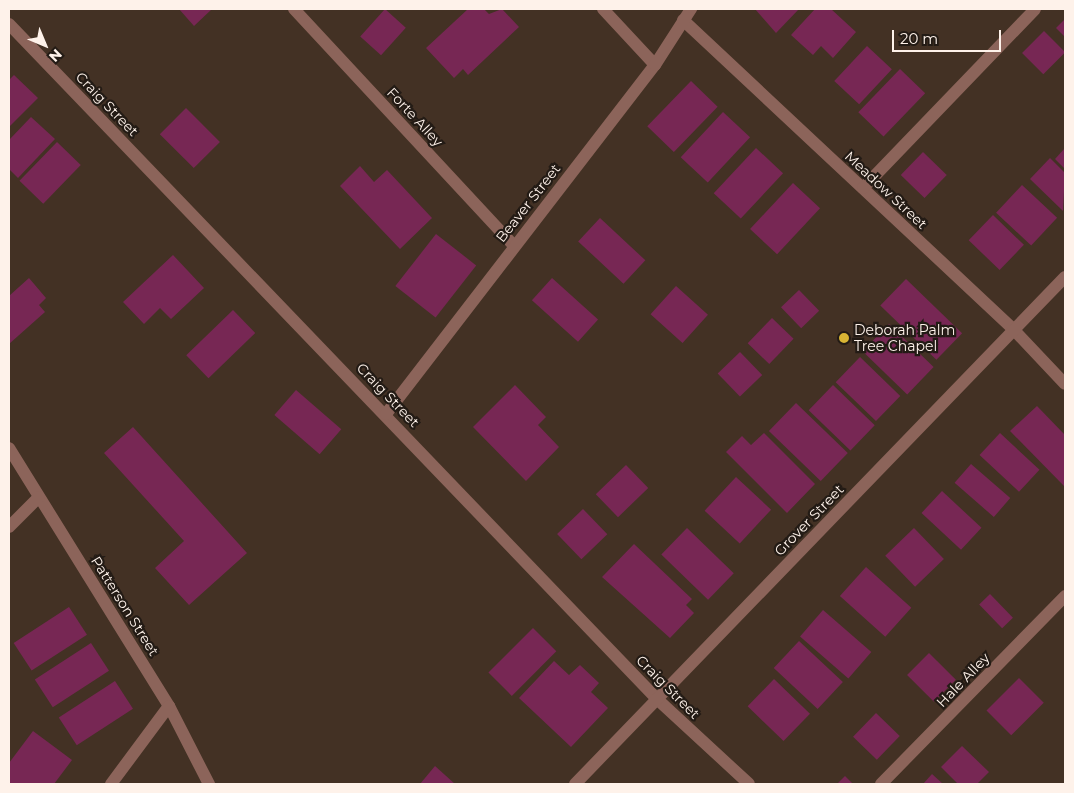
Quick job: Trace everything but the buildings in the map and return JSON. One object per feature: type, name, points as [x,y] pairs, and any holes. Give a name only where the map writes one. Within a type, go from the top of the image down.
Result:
[{"type":"street","name":"Forte Alley","points":[[294,9],[513,245]]},
{"type":"street","points":[[603,9],[655,65]]},
{"type":"street","name":"Beaver Street","points":[[386,414],[513,245],[655,65],[691,9]]},
{"type":"street","points":[[863,188],[1035,9]]},
{"type":"street","name":"Meadow Street","points":[[683,20],[1014,330],[1065,384]]},
{"type":"street","name":"Craig Street","points":[[9,24],[386,414],[657,699],[748,784]]},
{"type":"street","name":"Grover Street","points":[[575,784],[1065,277]]},
{"type":"street","name":"Patterson Street","points":[[9,448],[169,706],[209,784]]},
{"type":"street","points":[[9,527],[40,497]]},
{"type":"street","name":"Hale Alley","points":[[882,784],[1065,596]]},
{"type":"street","points":[[111,784],[169,706]]},
{"type":"place","name":"Deborah Palm Tree Chapel","points":[[844,338]]}]
